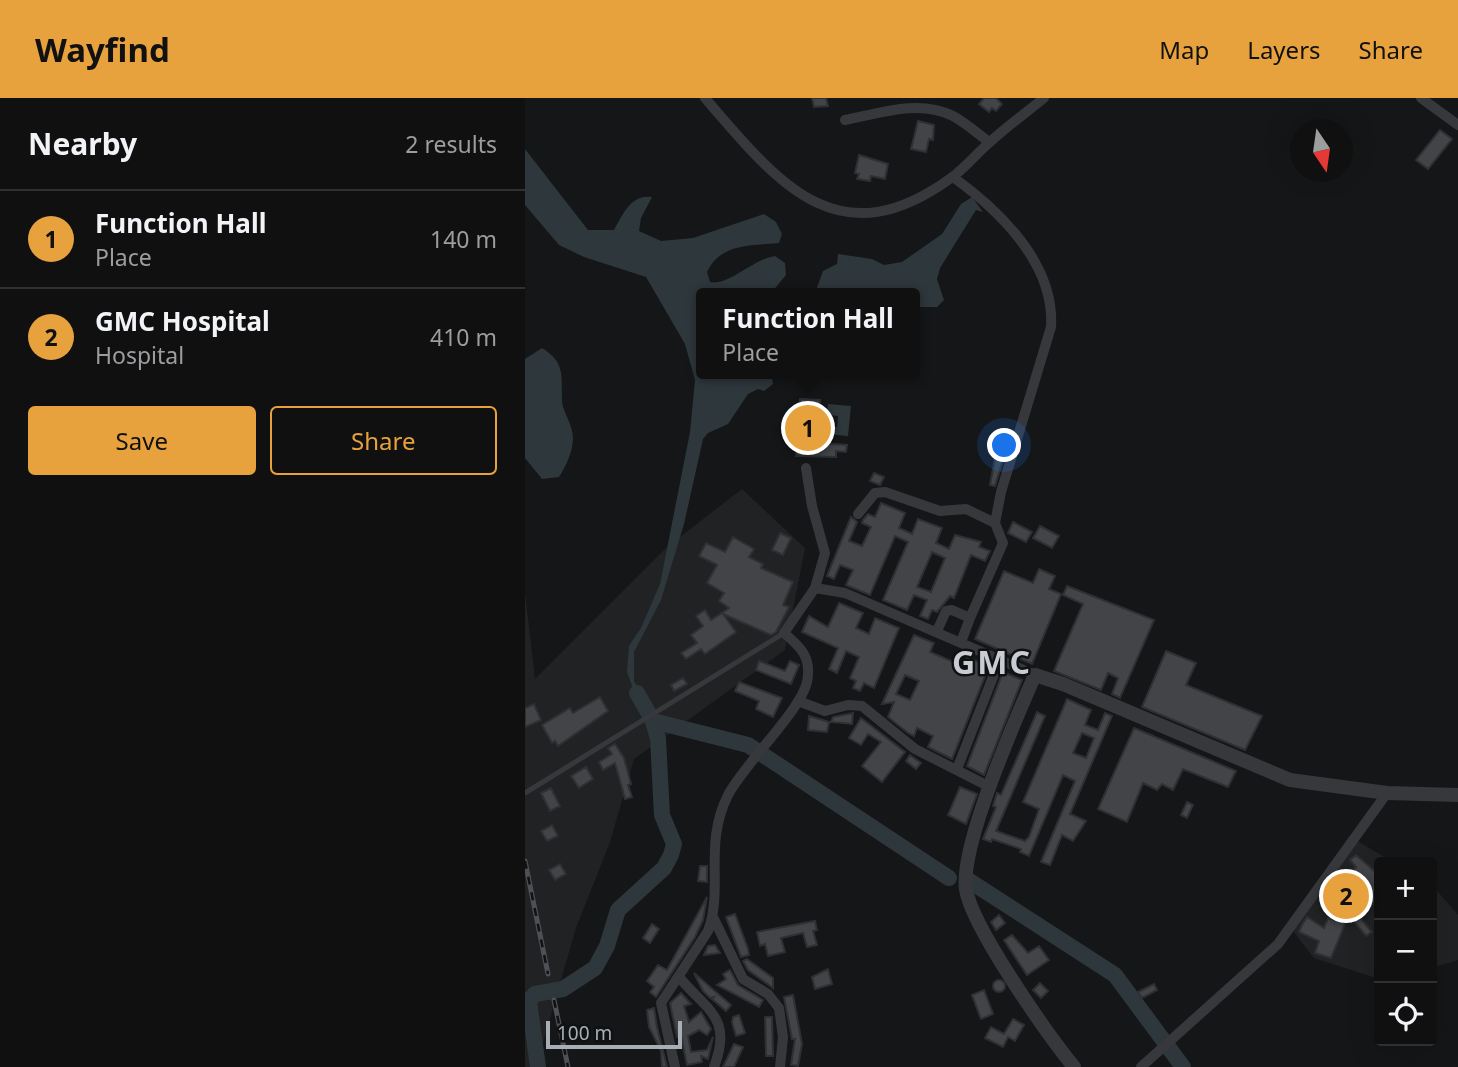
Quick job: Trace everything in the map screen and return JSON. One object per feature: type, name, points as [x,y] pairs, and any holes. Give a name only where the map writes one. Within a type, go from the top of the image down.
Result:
[{"type":"street","points":[[705,98],[784,181],[824,207],[838,212],[884,212],[908,203],[953,177],[989,142],[1044,98]]},
{"type":"street","points":[[1421,98],[1458,125]]},
{"type":"street","points":[[845,120],[915,107],[935,109],[955,117],[989,142]]},
{"type":"street","points":[[953,177],[984,200],[1013,230],[1033,262],[1051,304],[1051,327],[1011,455],[995,523],[1003,543],[961,642]]},
{"type":"street","points":[[780,1067],[783,1037],[779,1008],[768,994],[743,979],[713,917],[714,840],[727,797],[757,752],[798,701],[806,684],[808,666],[803,649],[784,633],[815,588],[825,553],[812,506],[806,468]]},
{"type":"street","points":[[858,514],[875,493],[885,492],[940,511],[966,509],[995,523]]},
{"type":"street","points":[[815,588],[845,593],[1290,780],[1387,793],[1458,795]]},
{"type":"street","points":[[937,631],[949,610],[970,618]]},
{"type":"street","points":[[957,769],[975,715],[1000,659]]},
{"type":"street","points":[[1035,675],[990,786],[969,864],[967,895],[982,927],[1043,1028],[1074,1067]]},
{"type":"street","points":[[798,701],[825,711],[848,705],[862,706],[886,722],[915,749],[990,786]]},
{"type":"street","points":[[1141,1067],[1278,944],[1387,793]]},
{"type":"street","points":[[675,1067],[661,1007],[662,999],[679,977],[713,917]]},
{"type":"street","points":[[679,977],[711,1010],[722,1026],[721,1044],[714,1067]]},
{"type":"lane","points":[[525,793],[657,710],[761,650],[784,633]]},
{"type":"shaded area","points":[[525,149],[588,230],[614,230],[633,202],[652,197],[641,218],[639,231],[661,241],[693,238],[764,214],[776,222],[782,234],[779,243],[728,251],[713,263],[707,272],[710,282],[717,282],[775,256],[785,263],[786,275],[775,288],[696,288],[696,379],[772,379],[773,384],[764,391],[758,389],[748,394],[728,424],[708,433],[703,439],[684,524],[661,600],[634,652],[634,681],[650,708],[642,713],[627,672],[629,646],[641,628],[660,584],[690,432],[695,380],[685,344],[646,277],[584,257],[559,245],[525,205]]},
{"type":"shaded area","points":[[972,197],[983,212],[976,210],[940,268],[937,279],[944,300],[937,307],[920,307],[920,288],[817,288],[823,271],[837,264],[838,254],[872,259],[884,265],[902,262],[942,234],[961,204]]},
{"type":"shaded area","points":[[542,348],[555,359],[561,371],[562,404],[571,427],[573,442],[559,477],[542,479],[525,458],[525,359]]},
{"type":"shaded area","points":[[828,404],[851,406],[848,436],[825,434],[826,427],[837,427],[838,416],[827,415]]},
{"type":"shaded area","points":[[742,489],[805,548],[785,650],[634,759],[610,842],[576,928],[536,1067],[525,1067],[525,592],[535,679],[667,547]]},
{"type":"shaded area","points":[[1349,836],[1385,857],[1374,857],[1374,977],[1314,958],[1293,931]]},
{"type":"shaded area","points":[[1437,891],[1458,915],[1458,960],[1437,966]]},
{"type":"building","points":[[812,98],[826,98],[828,106],[814,107]]},
{"type":"building","points":[[984,98],[996,98],[1002,104],[996,111],[992,108],[989,112],[979,104]]},
{"type":"building","points":[[918,121],[934,125],[933,140],[929,139],[926,152],[911,149]]},
{"type":"building","points":[[1440,130],[1452,139],[1428,169],[1416,160]]},
{"type":"building","points":[[859,155],[888,164],[885,179],[871,176],[870,181],[857,179],[859,174],[855,173]]},
{"type":"building","points":[[800,399],[820,400],[817,443],[847,445],[846,452],[836,451],[836,457],[796,456]]},
{"type":"building","points":[[995,458],[1003,460],[995,486],[990,485]]},
{"type":"building","points":[[874,473],[884,477],[880,485],[870,481]]},
{"type":"building","points":[[881,503],[905,513],[899,528],[912,534],[918,519],[942,528],[936,543],[949,549],[955,535],[981,542],[979,547],[990,551],[985,561],[971,555],[954,598],[950,596],[937,612],[932,610],[928,619],[920,616],[927,600],[914,595],[907,610],[883,600],[908,542],[895,536],[870,595],[846,585],[853,570],[840,565],[834,579],[827,576],[851,517],[857,522],[849,541],[862,546],[871,527],[862,523],[863,520],[868,514],[875,517]],"holes":[[[932,552],[945,558],[931,592],[917,587]]]},
{"type":"building","points":[[1013,522],[1032,532],[1026,542],[1008,533]]},
{"type":"building","points":[[1040,526],[1059,536],[1052,548],[1033,538]]},
{"type":"building","points":[[780,533],[791,538],[783,555],[772,550]]},
{"type":"building","points":[[733,537],[754,549],[749,557],[763,564],[761,568],[793,582],[783,605],[789,607],[776,632],[771,635],[723,614],[736,632],[705,654],[701,649],[686,659],[681,653],[697,643],[691,635],[703,626],[696,616],[705,610],[711,620],[729,608],[719,601],[724,593],[707,583],[717,565],[699,556],[706,543],[725,552]]},
{"type":"building","points":[[1039,569],[1055,576],[1049,589],[1061,594],[1032,664],[975,639],[1004,571],[1033,583]]},
{"type":"building","points":[[1067,586],[1154,620],[1120,698],[1112,694],[1118,678],[1108,673],[1101,690],[1054,671],[1083,604],[1063,595]]},
{"type":"building","points":[[839,603],[863,613],[856,628],[869,634],[875,618],[899,628],[874,688],[864,683],[860,691],[853,688],[856,681],[850,678],[859,657],[846,651],[837,673],[829,669],[838,648],[802,632],[809,616],[828,627]]},
{"type":"building","points":[[914,635],[934,643],[930,652],[963,666],[967,657],[989,666],[952,759],[928,747],[933,736],[917,728],[914,736],[888,717],[894,702],[882,704]],"holes":[[[905,675],[919,681],[910,700],[896,694]]]},
{"type":"building","points":[[1166,651],[1196,663],[1186,685],[1262,716],[1245,750],[1142,707]]},
{"type":"building","points":[[759,661],[785,671],[790,661],[799,665],[791,684],[756,670]]},
{"type":"building","points":[[1003,672],[1022,680],[984,775],[967,766]]},
{"type":"building","points":[[683,678],[687,684],[674,691],[671,685]]},
{"type":"building","points":[[739,682],[782,698],[773,717],[756,709],[759,701],[735,691]]},
{"type":"building","points":[[600,697],[608,711],[558,746],[555,741],[552,743],[542,725],[570,708],[573,713]]},
{"type":"building","points":[[1067,699],[1091,710],[1085,725],[1098,730],[1105,713],[1112,716],[1070,814],[1086,821],[1073,841],[1062,835],[1050,865],[1041,862],[1075,781],[1063,775],[1029,856],[1020,852],[1021,849],[992,839],[991,842],[983,839],[996,807],[993,806],[997,793],[1001,795],[1037,712],[1045,716],[996,831],[1025,841],[1029,837],[1039,809],[1023,802]],"holes":[[[1082,733],[1094,738],[1086,758],[1073,753]]]},
{"type":"building","points":[[534,704],[541,720],[525,727],[525,708]]},
{"type":"building","points":[[853,713],[852,724],[831,722],[833,717]]},
{"type":"building","points":[[809,716],[829,722],[827,732],[808,730]]},
{"type":"building","points":[[861,718],[905,752],[882,782],[862,766],[881,742],[868,734],[861,745],[849,738]]},
{"type":"building","points":[[1134,728],[1236,771],[1228,787],[1183,769],[1173,790],[1162,784],[1157,790],[1143,783],[1127,822],[1098,809]]},
{"type":"building","points":[[615,744],[624,758],[631,784],[628,785],[632,797],[625,799],[615,763],[603,770],[599,762],[612,754],[608,748]]},
{"type":"building","points":[[910,755],[921,763],[916,769],[906,761]]},
{"type":"building","points":[[586,767],[593,779],[579,788],[571,776]]},
{"type":"building","points":[[960,787],[977,794],[966,824],[948,815]]},
{"type":"building","points":[[551,788],[560,806],[550,811],[541,793]]},
{"type":"building","points":[[1187,802],[1193,805],[1187,818],[1181,815]]},
{"type":"building","points":[[552,825],[558,836],[547,841],[541,831]]},
{"type":"building","points":[[1356,855],[1374,871],[1374,903],[1370,906],[1356,891],[1352,895],[1340,882],[1356,867],[1350,860]]},
{"type":"building","points":[[560,864],[566,874],[555,880],[549,870]]},
{"type":"building","points":[[700,866],[707,866],[707,882],[698,881]]},
{"type":"building","points":[[707,897],[703,920],[695,937],[656,997],[650,992],[654,987],[647,981],[658,965],[667,970]]},
{"type":"building","points":[[1348,903],[1372,932],[1366,936],[1352,919],[1345,924],[1331,958],[1315,953],[1319,941],[1299,932],[1307,917],[1324,928],[1328,918],[1335,920],[1346,911],[1343,907]]},
{"type":"building","points":[[735,914],[749,955],[741,957],[726,917]]},
{"type":"building","points":[[999,915],[1005,923],[996,930],[991,922]]},
{"type":"building","points":[[815,921],[817,930],[813,931],[817,945],[807,947],[803,933],[781,938],[785,952],[768,956],[765,944],[760,946],[757,932]]},
{"type":"building","points":[[652,924],[659,929],[650,943],[643,938]]},
{"type":"building","points":[[1012,935],[1028,953],[1039,946],[1049,960],[1027,975],[1004,940]]},
{"type":"building","points":[[715,945],[720,953],[704,955],[708,946]]},
{"type":"building","points":[[747,959],[773,978],[773,988],[748,970],[743,961]]},
{"type":"building","points":[[828,969],[832,984],[815,989],[812,977]]},
{"type":"building","points":[[730,970],[738,985],[763,1000],[759,1007],[717,985],[726,979],[723,974]]},
{"type":"building","points":[[694,973],[731,1005],[726,1011],[712,999],[714,997],[710,998],[703,991]]},
{"type":"building","points":[[999,980],[1005,986],[999,992],[993,986]]},
{"type":"building","points":[[1040,983],[1048,991],[1041,998],[1033,990]]},
{"type":"building","points":[[1154,984],[1157,990],[1142,998],[1138,992]]},
{"type":"building","points":[[984,990],[993,1014],[981,1019],[972,995]]},
{"type":"building","points":[[681,993],[691,1004],[684,1006],[689,1022],[701,1012],[711,1029],[707,1035],[699,1030],[688,1036],[691,1052],[707,1050],[713,1037],[708,1059],[701,1056],[702,1062],[687,1065],[681,1035],[677,1037],[670,1003]]},
{"type":"building","points":[[793,995],[802,1044],[798,1066],[791,1065],[795,1039],[792,1039],[784,997]]},
{"type":"building","points":[[654,1008],[667,1067],[662,1067],[661,1051],[649,1027],[647,1010]]},
{"type":"building","points":[[739,1015],[745,1033],[736,1036],[732,1022],[733,1017]]},
{"type":"building","points":[[765,1017],[772,1017],[773,1056],[766,1056]]},
{"type":"building","points":[[1013,1019],[1024,1025],[1015,1041],[1008,1037],[1003,1047],[985,1038],[991,1027],[1004,1034]]},
{"type":"building","points":[[734,1044],[743,1047],[734,1067],[723,1067]]},
{"type":"waterway","points":[[538,1067],[529,1001],[535,994],[563,989],[595,968],[607,946],[618,910],[664,868],[674,844],[662,815],[658,739],[653,721],[637,693]]},
{"type":"waterway","points":[[653,721],[748,745],[949,878]]},
{"type":"waterway","points":[[968,880],[1115,975],[1183,1067]]},
{"type":"railway","points":[[525,861],[548,974]]},
{"type":"railway","points":[[554,1000],[568,1067]]},
{"type":"place","name":"Function Hall","points":[[808,428]]},
{"type":"place","name":"GMC Hospital","points":[[1346,896]]},
{"type":"district","name":"GMC","points":[[992,663]]}]
